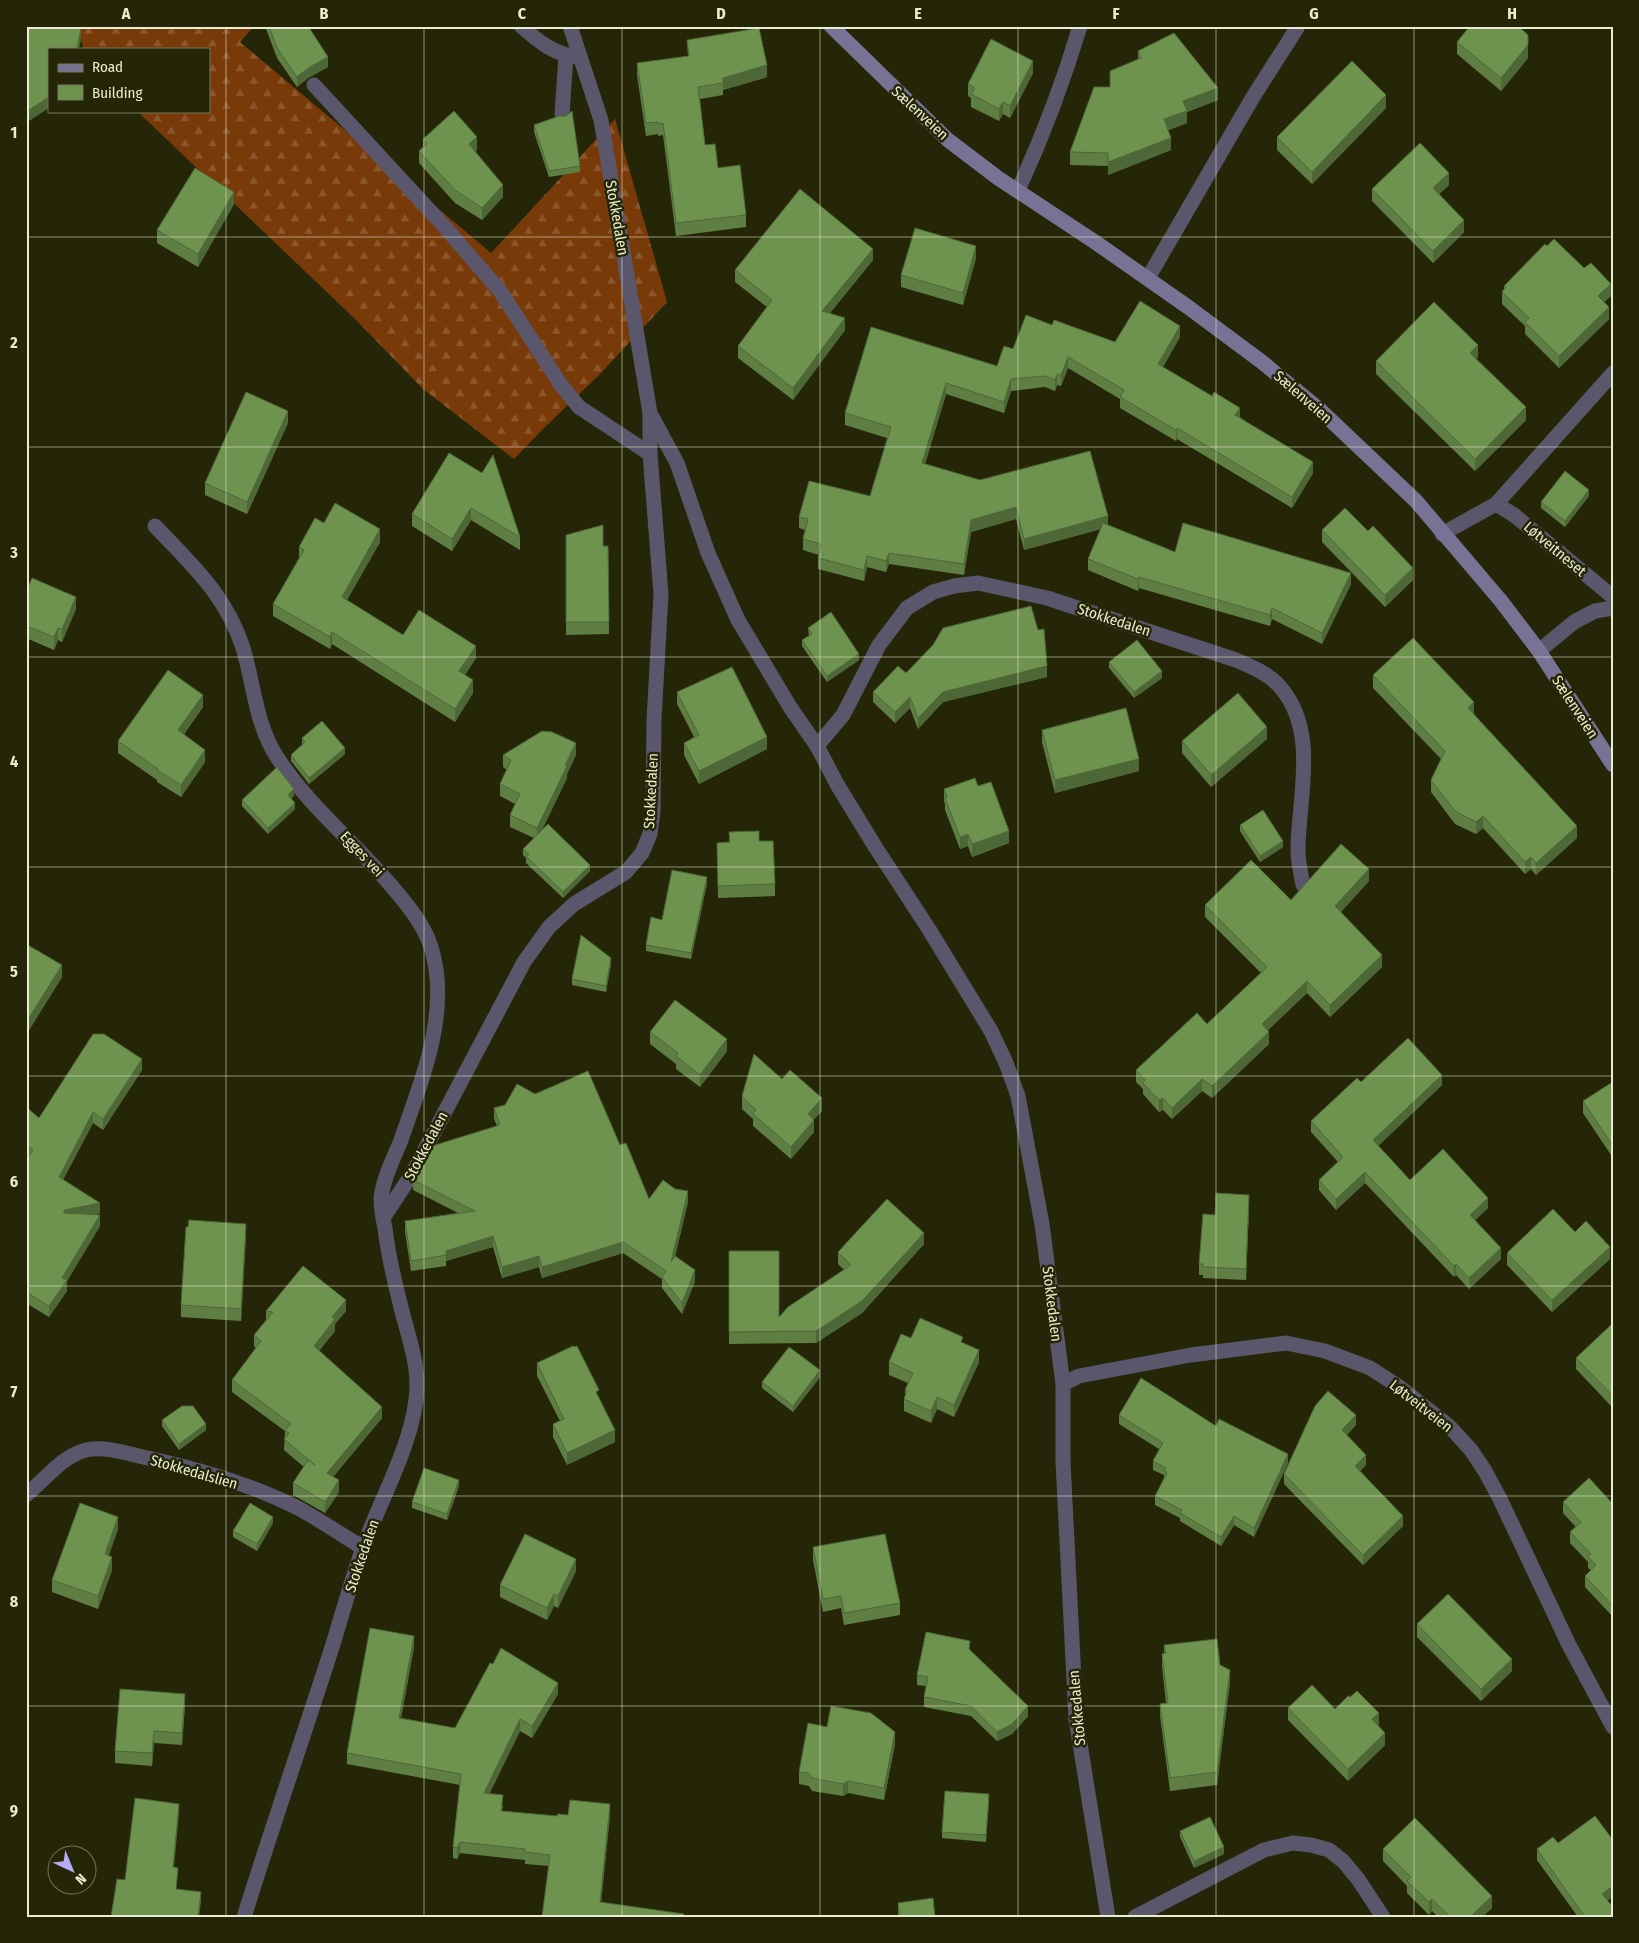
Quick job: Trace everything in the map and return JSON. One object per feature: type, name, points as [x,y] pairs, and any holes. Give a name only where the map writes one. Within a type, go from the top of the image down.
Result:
[{"type":"street","points":[[521,26],[550,50],[573,57],[562,114]]},
{"type":"street","name":"Stokkedalen","points":[[244,1917],[363,1548],[402,1451],[413,1413],[417,1386],[414,1356],[388,1253],[383,1218],[412,1174],[524,962],[549,927],[574,904],[626,872],[642,853],[650,834],[653,811],[654,720],[661,594],[650,454],[650,412],[600,120],[573,57],[570,26]]},
{"type":"street","name":"Sælenveien","points":[[831,26],[948,140],[998,178],[1148,278],[1262,362],[1320,410],[1416,501],[1442,534],[1501,601],[1539,651],[1613,765]]},
{"type":"street","points":[[1018,190],[1041,141],[1062,85],[1080,26]]},
{"type":"street","points":[[1148,278],[1253,97],[1297,28]]},
{"type":"street","points":[[314,85],[444,225],[500,291],[561,385],[579,407],[650,454]]},
{"type":"street","points":[[1442,534],[1496,504],[1613,373]]},
{"type":"street","name":"Stokkedalen","points":[[650,412],[677,463],[708,552],[738,620],[790,707],[817,746],[838,786],[876,848],[986,1022],[1006,1063],[1018,1096],[1042,1224],[1063,1384],[1063,1462],[1076,1719],[1108,1917]]},
{"type":"street","name":"Løtveitneset","points":[[1496,504],[1514,515],[1613,597]]},
{"type":"street","name":"Egges vei","points":[[154,526],[213,588],[229,613],[243,648],[265,736],[278,758],[310,798],[408,905],[420,922],[429,942],[436,966],[438,1001],[434,1034],[423,1075],[386,1178],[381,1198],[383,1218]]},
{"type":"street","name":"Stokkedalen","points":[[817,746],[843,715],[879,645],[907,608],[934,592],[954,586],[978,583],[1047,598],[1236,660],[1262,672],[1281,688],[1295,712],[1304,749],[1298,853],[1303,885]]},
{"type":"street","points":[[1539,651],[1574,622],[1595,611],[1613,608]]},
{"type":"street","name":"Løtveitveien","points":[[1063,1384],[1079,1376],[1191,1355],[1286,1343],[1325,1351],[1370,1368],[1426,1406],[1450,1427],[1471,1450],[1500,1499],[1570,1645],[1613,1727]]},
{"type":"street","name":"Stokkedalslien","points":[[26,1496],[54,1469],[70,1457],[84,1450],[95,1448],[111,1450],[171,1463],[276,1498],[300,1509],[363,1548]]},
{"type":"street","points":[[1135,1917],[1264,1850],[1292,1843],[1311,1845],[1329,1850],[1343,1861],[1384,1917]]},
{"type":"green space","points":[[79,26],[254,26],[240,42],[491,253],[615,119],[667,302],[599,375],[514,459],[423,389],[354,318],[138,112],[210,112],[210,48],[83,48]]},
{"type":"building","points":[[28,26],[67,26],[81,29],[77,48],[48,48],[48,98],[26,112],[26,35]]},
{"type":"building","points":[[269,26],[308,26],[328,57],[308,68],[297,77],[277,48]]},
{"type":"building","points":[[1470,26],[1518,26],[1528,35],[1528,45],[1501,78],[1457,42]]},
{"type":"building","points":[[759,28],[767,65],[723,78],[723,83],[698,87],[705,145],[715,144],[718,168],[740,165],[746,215],[676,223],[663,123],[646,123],[637,63],[689,56],[687,40]]},
{"type":"building","points":[[1174,33],[1218,88],[1183,101],[1187,111],[1164,119],[1171,138],[1108,162],[1108,153],[1070,152],[1094,87],[1110,87],[1110,71],[1141,58],[1138,51]]},
{"type":"building","points":[[991,39],[1033,61],[1010,106],[1003,102],[999,109],[971,94],[975,88],[968,84]]},
{"type":"building","points":[[1352,61],[1386,95],[1312,172],[1277,137]]},
{"type":"building","points":[[454,111],[477,137],[469,144],[503,185],[482,208],[455,190],[419,151],[427,144],[423,139]]},
{"type":"building","points":[[572,111],[580,166],[549,171],[534,125],[559,116],[566,116]]},
{"type":"building","points":[[1420,143],[1449,173],[1433,188],[1464,220],[1433,251],[1372,189]]},
{"type":"building","points":[[195,168],[234,192],[198,254],[157,230]]},
{"type":"building","points":[[800,189],[873,249],[822,311],[845,318],[793,388],[738,346],[772,300],[735,270]]},
{"type":"building","points":[[915,228],[976,246],[963,293],[901,275]]},
{"type":"building","points":[[1554,239],[1584,268],[1591,263],[1611,284],[1598,296],[1609,307],[1559,356],[1525,322],[1529,318],[1502,292],[1506,287],[1504,286],[1545,244],[1547,246]]},
{"type":"building","points":[[1140,301],[1180,326],[1158,364],[1212,396],[1214,392],[1240,408],[1235,415],[1313,462],[1292,497],[1177,428],[1176,430],[1120,397],[1124,390],[1068,357],[1061,375],[1057,374],[1055,380],[1045,376],[1011,379],[1004,402],[946,383],[922,463],[980,480],[1090,451],[1108,516],[1024,539],[1016,507],[971,520],[964,564],[889,553],[886,561],[867,556],[864,570],[818,558],[821,544],[803,539],[808,519],[799,517],[809,481],[870,496],[891,427],[845,413],[871,327],[997,366],[1004,346],[1013,349],[1026,315],[1052,325],[1054,320],[1115,342]]},
{"type":"building","points":[[1434,302],[1478,345],[1470,353],[1526,407],[1475,459],[1376,361]]},
{"type":"building","points":[[246,392],[288,411],[247,502],[205,483]]},
{"type":"building","points":[[449,453],[482,473],[493,455],[520,537],[471,508],[452,539],[412,514]]},
{"type":"building","points":[[1565,471],[1589,490],[1565,521],[1541,502]]},
{"type":"building","points":[[335,503],[380,529],[342,597],[403,635],[419,610],[476,646],[459,671],[473,680],[455,709],[332,632],[330,637],[273,604],[304,550],[299,547],[315,518],[324,523]]},
{"type":"building","points":[[1345,508],[1368,531],[1373,526],[1413,568],[1385,595],[1322,530]]},
{"type":"building","points":[[1103,523],[1175,552],[1183,523],[1351,573],[1322,633],[1272,608],[1270,615],[1139,577],[1138,579],[1088,559]]},
{"type":"building","points":[[603,525],[603,546],[608,546],[609,622],[566,622],[566,535]]},
{"type":"building","points":[[32,578],[76,597],[62,629],[58,628],[54,637],[26,626],[26,592]]},
{"type":"building","points":[[1031,606],[1038,630],[1044,629],[1047,666],[943,692],[918,718],[910,697],[895,712],[873,692],[898,666],[906,673],[933,645],[943,628]]},
{"type":"building","points":[[831,612],[859,654],[827,676],[802,640],[812,634],[808,628]]},
{"type":"building","points":[[1413,638],[1474,702],[1468,708],[1577,826],[1536,863],[1531,857],[1525,862],[1483,816],[1476,822],[1455,811],[1431,780],[1445,751],[1373,675]]},
{"type":"building","points":[[1137,640],[1162,671],[1134,692],[1109,662]]},
{"type":"building","points":[[732,667],[767,737],[699,771],[684,743],[699,735],[677,692]]},
{"type":"building","points":[[168,670],[203,695],[178,730],[205,750],[181,785],[118,741]]},
{"type":"building","points":[[1238,693],[1267,727],[1211,775],[1182,741]]},
{"type":"building","points":[[1126,708],[1139,759],[1055,780],[1042,730]]},
{"type":"building","points":[[322,721],[345,748],[309,778],[291,755],[305,742],[302,738]]},
{"type":"building","points":[[542,731],[552,732],[576,743],[537,828],[510,815],[520,794],[500,784],[511,760],[503,755]]},
{"type":"building","points":[[277,767],[294,789],[288,795],[295,803],[268,828],[242,800]]},
{"type":"building","points":[[975,778],[978,786],[991,782],[1009,831],[972,844],[968,834],[960,837],[945,798],[947,797],[944,789]]},
{"type":"building","points":[[1263,810],[1283,841],[1260,856],[1240,825]]},
{"type":"building","points":[[548,824],[590,865],[563,892],[526,856],[529,854],[523,849]]},
{"type":"building","points":[[759,831],[759,841],[773,841],[775,884],[718,886],[717,843],[730,842],[729,832]]},
{"type":"building","points":[[1341,844],[1369,869],[1335,906],[1382,955],[1330,1005],[1307,981],[1262,1024],[1269,1032],[1212,1086],[1202,1079],[1172,1108],[1163,1098],[1159,1100],[1143,1083],[1145,1080],[1136,1070],[1197,1013],[1207,1024],[1267,967],[1205,905],[1251,860],[1291,900]]},
{"type":"building","points":[[672,870],[707,877],[691,953],[646,945],[651,917],[662,920]]},
{"type":"building","points":[[581,935],[611,958],[606,986],[572,979]]},
{"type":"building","points":[[26,944],[62,965],[29,1018],[26,1016]]},
{"type":"building","points":[[675,1000],[727,1039],[700,1075],[676,1056],[678,1053],[650,1032]]},
{"type":"building","points":[[93,1034],[104,1034],[142,1059],[103,1119],[93,1112],[59,1177],[100,1203],[64,1210],[64,1213],[100,1215],[62,1278],[67,1280],[49,1306],[26,1292],[26,1160],[33,1150],[26,1144],[26,1107],[39,1118]]},
{"type":"building","points":[[1408,1038],[1442,1075],[1373,1140],[1410,1180],[1443,1149],[1488,1198],[1470,1215],[1501,1248],[1469,1278],[1456,1264],[1454,1266],[1365,1172],[1336,1199],[1319,1180],[1343,1157],[1311,1121],[1357,1078],[1361,1082]]},
{"type":"building","points":[[754,1054],[782,1079],[790,1070],[822,1098],[808,1114],[814,1120],[791,1147],[753,1114],[756,1110],[742,1096]]},
{"type":"building","points":[[588,1071],[620,1145],[626,1143],[649,1199],[663,1180],[675,1189],[688,1191],[671,1262],[675,1256],[695,1270],[682,1303],[662,1277],[666,1271],[623,1242],[542,1267],[539,1256],[502,1267],[493,1236],[446,1251],[446,1255],[411,1261],[405,1221],[475,1211],[413,1180],[432,1146],[500,1125],[494,1108],[505,1105],[517,1084],[535,1094]]},
{"type":"building","points":[[1611,1083],[1613,1085],[1613,1146],[1583,1101]]},
{"type":"building","points":[[1216,1193],[1249,1195],[1246,1269],[1203,1267],[1203,1264],[1199,1264],[1203,1214],[1215,1215]]},
{"type":"building","points":[[887,1199],[924,1233],[862,1301],[816,1331],[729,1332],[729,1251],[779,1251],[779,1317],[788,1307],[851,1265],[838,1252]]},
{"type":"building","points":[[1553,1209],[1575,1232],[1586,1221],[1610,1247],[1552,1300],[1507,1253]]},
{"type":"building","points":[[189,1220],[246,1224],[241,1309],[181,1305],[186,1227],[188,1227]]},
{"type":"building","points":[[303,1266],[346,1300],[332,1317],[335,1319],[314,1346],[382,1407],[327,1473],[339,1480],[325,1502],[293,1483],[308,1460],[315,1465],[284,1439],[289,1433],[285,1430],[291,1424],[232,1380],[261,1341],[254,1335],[273,1312],[266,1311]]},
{"type":"building","points":[[920,1318],[963,1337],[961,1342],[979,1350],[954,1405],[937,1397],[931,1411],[904,1399],[907,1391],[905,1390],[913,1373],[889,1362],[901,1334],[911,1338]]},
{"type":"building","points":[[1613,1323],[1613,1396],[1576,1358]]},
{"type":"building","points":[[573,1346],[577,1346],[599,1390],[596,1392],[615,1430],[567,1453],[553,1424],[564,1419],[537,1363]]},
{"type":"building","points":[[789,1347],[820,1370],[793,1406],[762,1382]]},
{"type":"building","points":[[1141,1378],[1216,1426],[1219,1419],[1288,1454],[1254,1528],[1234,1516],[1221,1537],[1180,1513],[1182,1510],[1155,1496],[1167,1473],[1164,1471],[1166,1468],[1153,1461],[1163,1443],[1119,1415]]},
{"type":"building","points":[[1328,1391],[1356,1415],[1342,1430],[1366,1455],[1355,1466],[1403,1516],[1363,1555],[1284,1474],[1315,1406]]},
{"type":"building","points":[[182,1406],[193,1406],[206,1424],[179,1444],[162,1420]]},
{"type":"building","points":[[424,1468],[459,1480],[447,1514],[412,1502]]},
{"type":"building","points":[[1589,1478],[1613,1504],[1613,1606],[1585,1576],[1596,1565],[1588,1557],[1591,1554],[1570,1532],[1581,1522],[1563,1502]]},
{"type":"building","points":[[80,1503],[118,1517],[105,1554],[112,1557],[98,1596],[52,1580]]},
{"type":"building","points":[[250,1503],[273,1517],[257,1544],[233,1531]]},
{"type":"building","points":[[525,1534],[576,1559],[558,1596],[554,1594],[547,1608],[500,1585]]},
{"type":"building","points":[[885,1534],[900,1603],[844,1613],[841,1596],[823,1599],[813,1547]]},
{"type":"building","points":[[1448,1594],[1512,1659],[1481,1689],[1417,1624]]},
{"type":"building","points":[[370,1628],[414,1636],[399,1718],[455,1728],[490,1663],[493,1664],[501,1648],[558,1683],[532,1726],[520,1719],[484,1793],[503,1795],[501,1811],[557,1816],[558,1814],[568,1815],[570,1800],[610,1804],[600,1902],[684,1914],[681,1917],[542,1917],[550,1855],[525,1852],[525,1849],[460,1842],[457,1848],[453,1847],[461,1774],[347,1753]]},
{"type":"building","points":[[926,1632],[970,1641],[969,1649],[1028,1706],[1012,1724],[997,1732],[971,1706],[924,1697],[928,1677],[917,1675]]},
{"type":"building","points":[[1217,1639],[1220,1665],[1230,1670],[1217,1772],[1170,1778],[1160,1704],[1168,1703],[1162,1654],[1166,1653],[1164,1645]]},
{"type":"building","points":[[1312,1685],[1335,1709],[1348,1696],[1350,1697],[1357,1691],[1379,1713],[1372,1719],[1385,1733],[1348,1769],[1288,1708]]},
{"type":"building","points":[[120,1689],[185,1694],[182,1733],[154,1731],[152,1753],[115,1751]]},
{"type":"building","points":[[831,1706],[871,1713],[895,1732],[884,1788],[848,1781],[843,1784],[812,1778],[809,1773],[799,1772],[808,1723],[827,1727]]},
{"type":"building","points":[[945,1791],[989,1794],[986,1835],[942,1832]]},
{"type":"building","points":[[135,1798],[179,1804],[173,1867],[178,1868],[176,1889],[201,1892],[198,1917],[111,1917],[117,1879],[125,1880]]},
{"type":"building","points":[[1595,1816],[1613,1840],[1613,1886],[1602,1894],[1613,1907],[1613,1917],[1585,1917],[1537,1849],[1553,1837],[1558,1843]]},
{"type":"building","points":[[1210,1817],[1224,1847],[1194,1861],[1180,1831]]},
{"type":"building","points":[[1415,1818],[1492,1896],[1470,1917],[1450,1917],[1432,1899],[1429,1902],[1407,1881],[1411,1877],[1383,1849]]},
{"type":"building","points":[[933,1898],[935,1917],[900,1917],[898,1903]]},
{"type":"building","points":[[1225,1915],[1225,1917],[1209,1917]]}]
